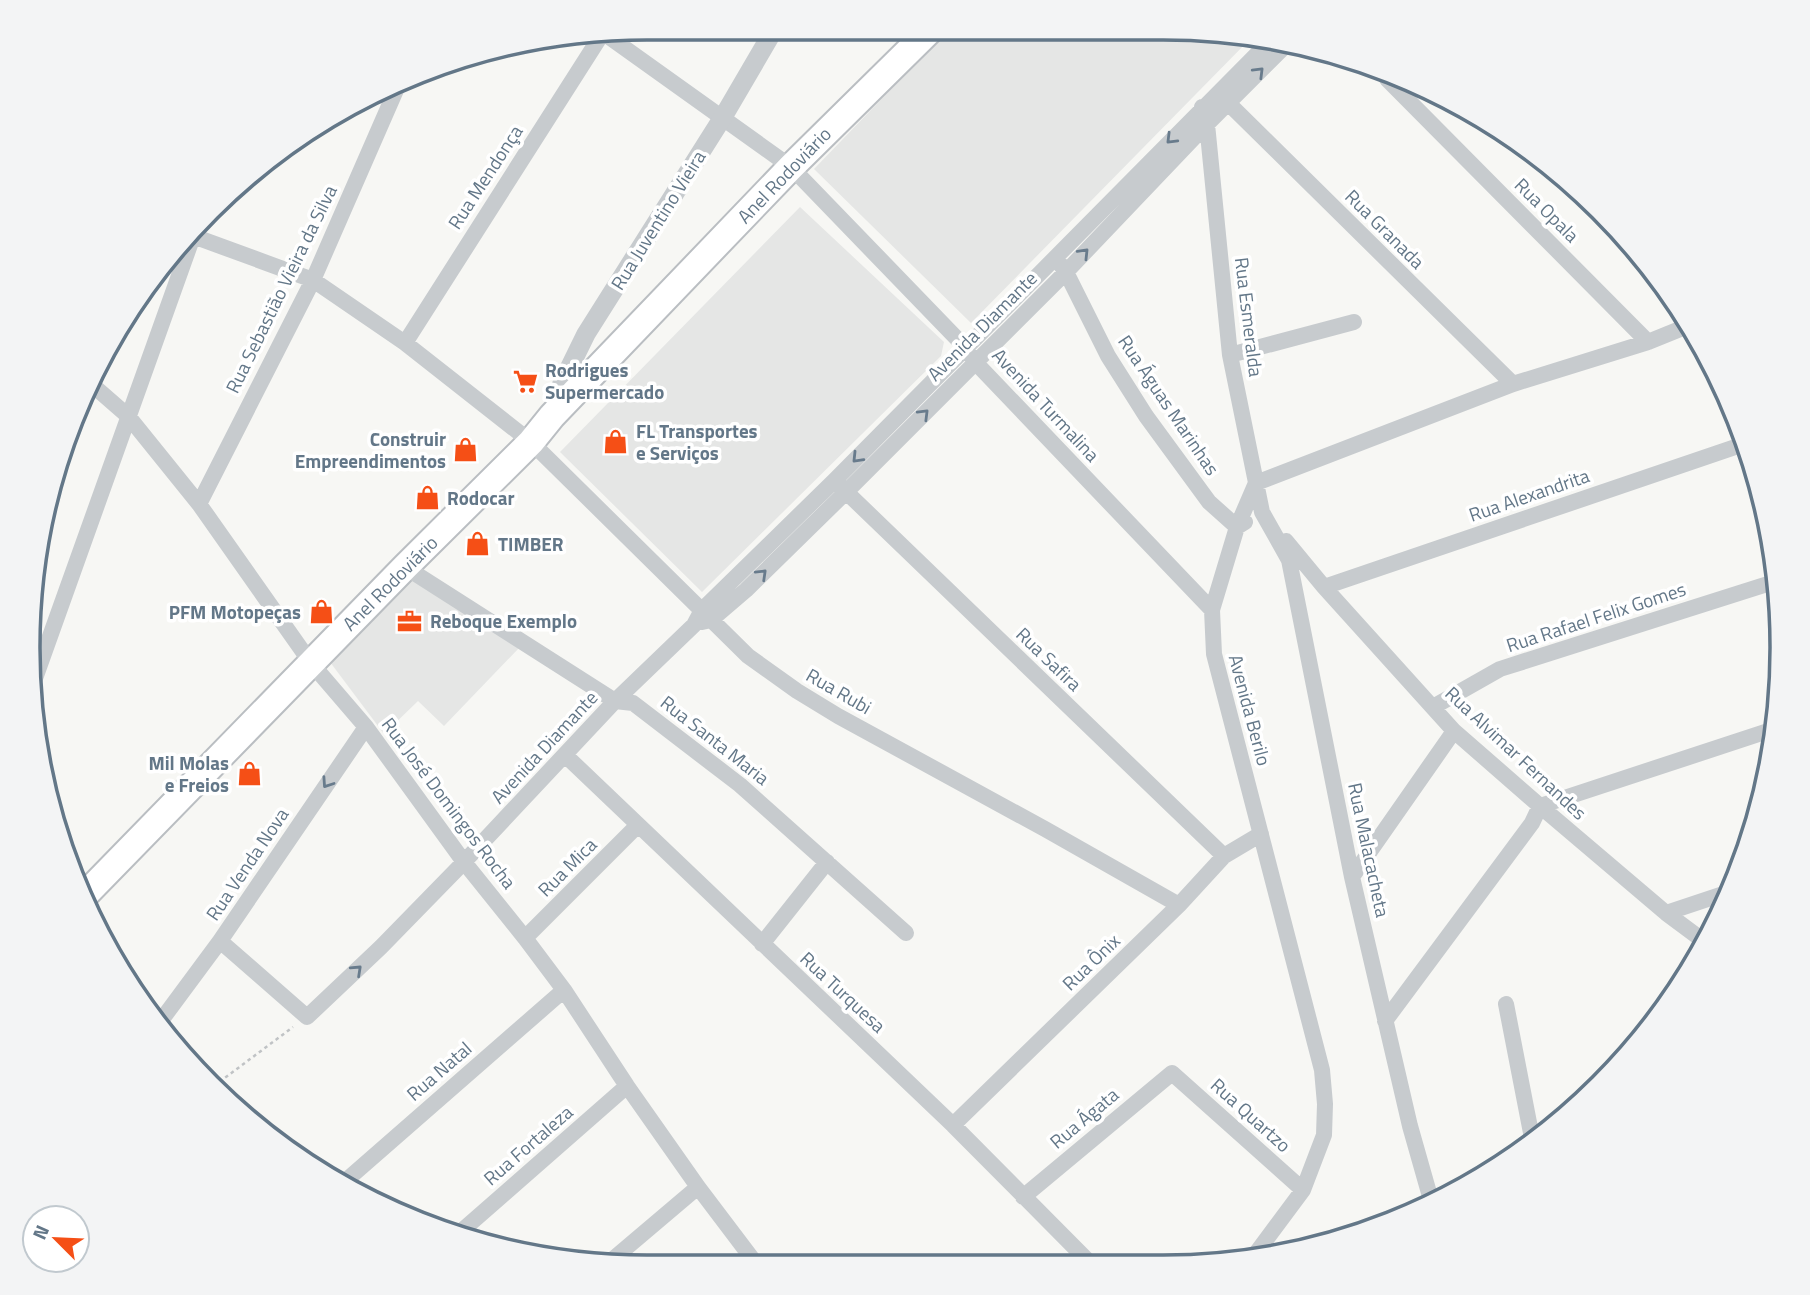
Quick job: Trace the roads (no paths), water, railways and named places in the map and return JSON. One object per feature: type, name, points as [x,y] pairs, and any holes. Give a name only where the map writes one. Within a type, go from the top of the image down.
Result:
[{"type":"main road","name":"Anel Rodoviário","points":[[90,889],[531,442],[552,416],[791,167],[920,40]]},
{"type":"street","name":"Rua Juventino Vieira","points":[[552,416],[562,383],[582,341],[723,117],[768,40]]},
{"type":"street","name":"Avenida Turmalina","points":[[614,42],[791,167],[965,347],[975,362],[1212,610]]},
{"type":"street","name":"Rua Mendonça","points":[[405,343],[597,43]]},
{"type":"street","name":"Avenida Diamante","points":[[840,487],[975,362],[1066,272],[1207,124],[1223,98],[1264,49]]},
{"type":"street","name":"Avenida Diamante","points":[[220,941],[307,1017],[381,947],[464,862],[615,701],[694,625],[746,590],[965,347],[1202,107],[1223,98],[1278,51]]},
{"type":"street","name":"Rua Opala","points":[[1393,85],[1648,342]]},
{"type":"street","name":"Rua Sebastião Vieira da Silva","points":[[199,504],[313,280],[394,96]]},
{"type":"street","name":"Rua Granada","points":[[1223,98],[1513,384]]},
{"type":"street","name":"Rua Esmeralda","points":[[1202,107],[1207,124],[1230,355],[1262,512]]},
{"type":"street","name":"Rua Rubi","points":[[203,234],[313,280],[405,343],[531,442],[748,656],[797,691],[1179,905]]},
{"type":"street","points":[[41,662],[188,251]]},
{"type":"street","name":"Rua Águas Marinhas","points":[[1055,256],[1066,272],[1108,356],[1146,416],[1209,502],[1237,527]]},
{"type":"street","points":[[1230,355],[1354,322]]},
{"type":"street","points":[[1256,483],[1513,384],[1648,342],[1679,329]]},
{"type":"street","name":"Rua José Domingos Rocha","points":[[98,390],[128,416],[199,504],[311,663],[366,727],[464,862],[564,990],[627,1087],[749,1255]]},
{"type":"street","name":"Rua Alexandrita","points":[[1324,587],[1736,447]]},
{"type":"street","name":"Avenida Berilo","points":[[1256,483],[1237,527],[1212,610],[1214,654],[1322,1070],[1325,1104],[1324,1135],[1303,1190],[1261,1247]]},
{"type":"street","name":"Rua Safira","points":[[840,487],[1224,856]]},
{"type":"street","points":[[1237,527],[1262,512]]},
{"type":"street","name":"Rua Alvimar Fernandes","points":[[1262,512],[1324,587],[1454,731],[1666,913],[1696,936]]},
{"type":"street","name":"Rua Malacacheta","points":[[1262,512],[1289,560],[1352,877],[1410,1126],[1429,1193]]},
{"type":"street","name":"Rua Santa Maria","points":[[405,567],[615,701],[633,703],[740,785],[906,933]]},
{"type":"street","name":"Rua Rafael Felix Gomes","points":[[1433,707],[1500,669],[1766,584]]},
{"type":"street","name":"Rua Venda Nova","points":[[165,1015],[220,941],[366,727]]},
{"type":"street","points":[[1352,877],[1454,731]]},
{"type":"street","points":[[1385,1021],[1532,823],[1540,806],[1764,732]]},
{"type":"street","name":"Rua Turquesa","points":[[565,755],[953,1125],[1075,1255]]},
{"type":"street","name":"Rua Mica","points":[[525,938],[638,825]]},
{"type":"street","name":"Rua Ônix","points":[[953,1125],[1179,905],[1224,856],[1261,834]]},
{"type":"street","points":[[762,944],[827,862]]},
{"type":"street","points":[[1666,913],[1716,896]]},
{"type":"street","name":"Rua Natal","points":[[351,1177],[564,990]]},
{"type":"street","points":[[1506,1004],[1530,1130]]},
{"type":"street","name":"Rua Quartzo","points":[[1172,1073],[1303,1190]]},
{"type":"street","name":"Rua Ágata","points":[[1023,1197],[1172,1073]]},
{"type":"street","name":"Rua Fortaleza","points":[[466,1227],[627,1087]]},
{"type":"street","points":[[619,1254],[698,1187]]},
{"type":"place","name":"Rodrigues Supermercado","points":[[525,381]]},
{"type":"place","name":"FL Transportes e Serviços","points":[[616,442]]},
{"type":"place","name":"Construir Empreendimentos","points":[[466,450]]},
{"type":"place","name":"Rodocar","points":[[427,498]]},
{"type":"place","name":"TIMBER","points":[[478,544]]},
{"type":"place","name":"PFM Motopeças","points":[[321,612]]},
{"type":"place","name":"Reboque Exemplo","points":[[410,621]]},
{"type":"place","name":"Mil Molas e Freios","points":[[249,774]]}]
